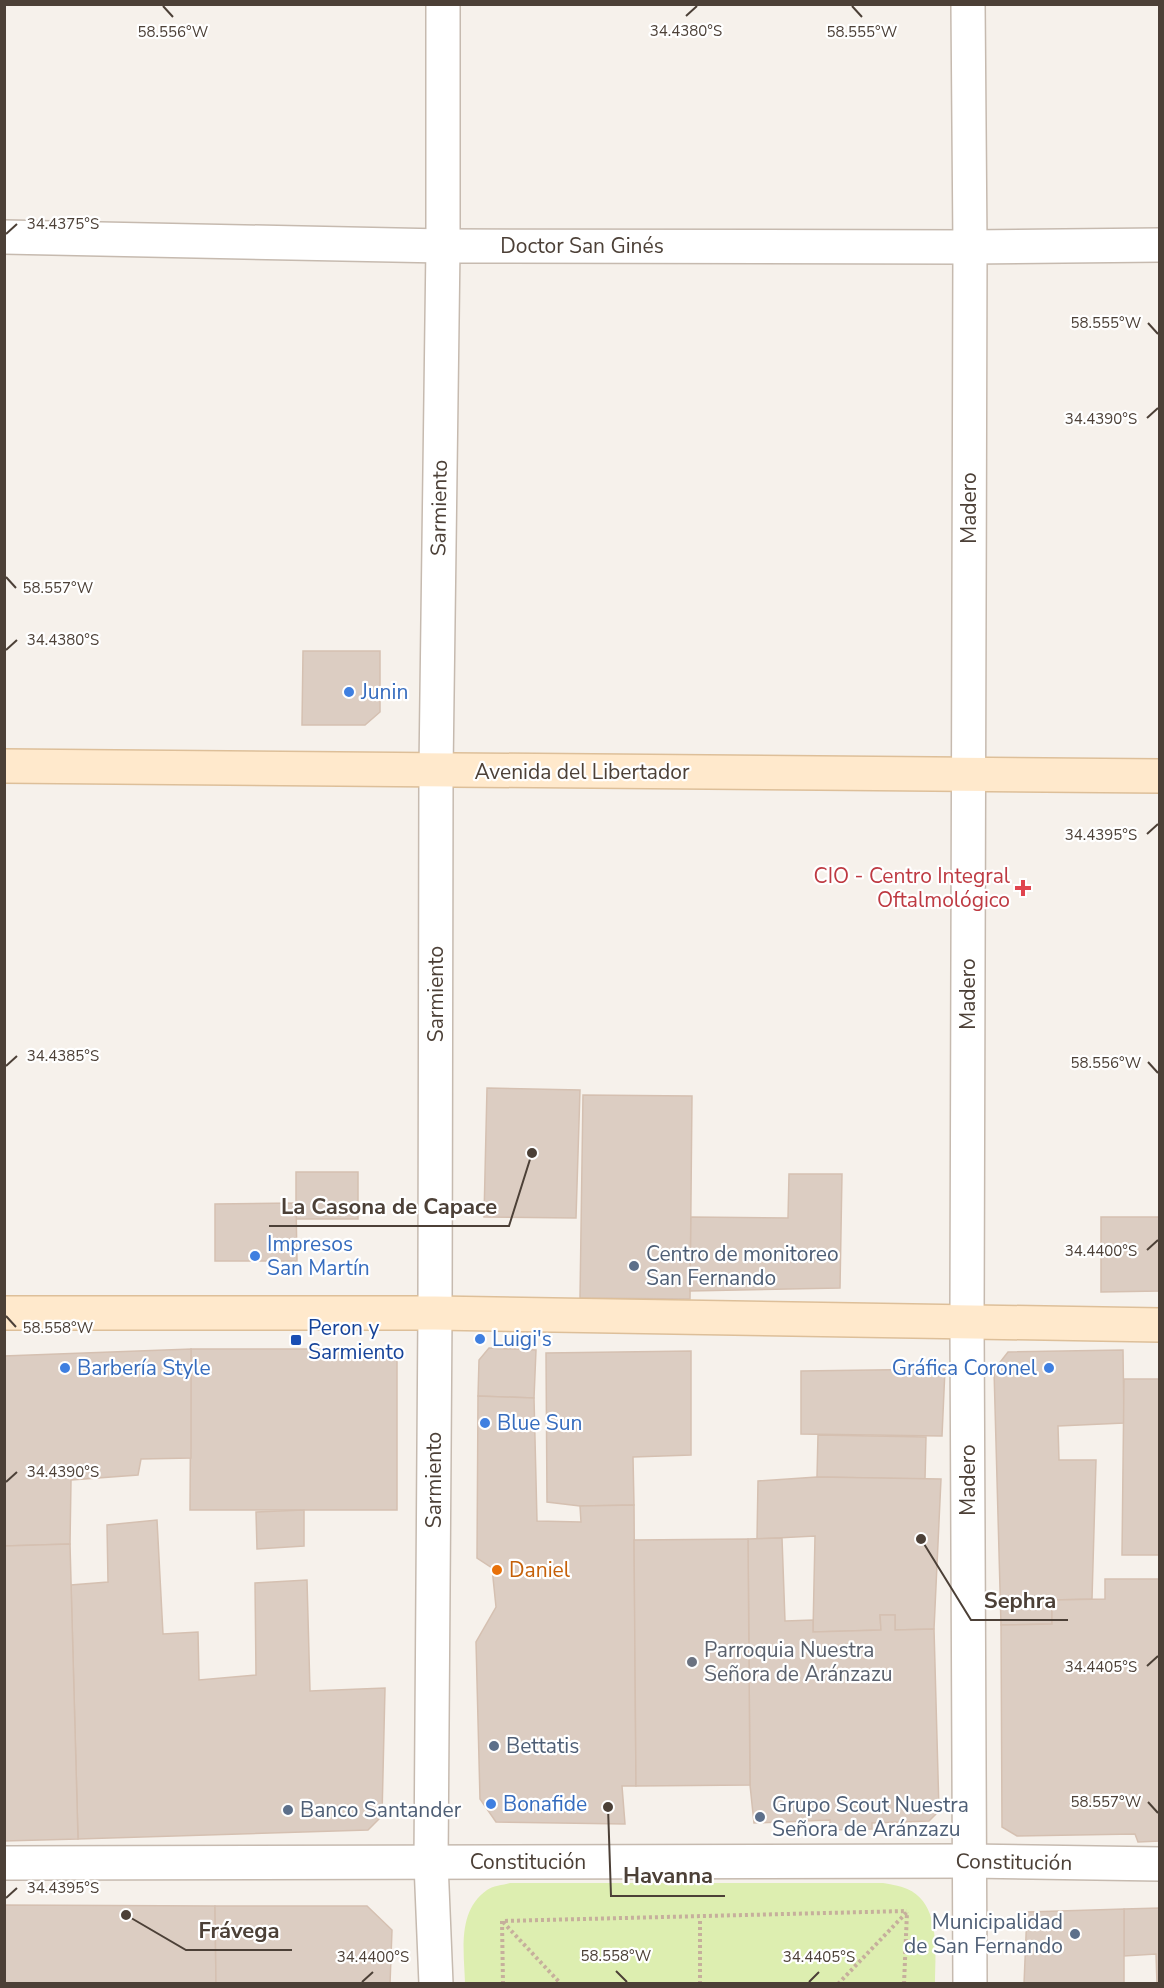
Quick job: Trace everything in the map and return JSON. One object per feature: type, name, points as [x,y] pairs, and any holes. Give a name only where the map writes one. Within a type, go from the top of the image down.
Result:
[{"type":"main road","name":"Avenida del Libertador","points":[[4,766],[1160,776]]},
{"type":"main road","points":[[4,1313],[435,1313],[1160,1324]]},
{"type":"street","name":"Sarmiento","points":[[436,1983],[431,1863],[436,770],[443,246],[443,4]]},
{"type":"street","name":"Madero","points":[[968,4],[970,247],[967,1322],[970,1983]]},
{"type":"street","name":"Doctor San Ginés","points":[[4,237],[443,246],[1160,245]]},
{"type":"street","name":"Constitución","points":[[4,1863],[970,1861],[1160,1864]]},
{"type":"path","points":[[502,1921],[908,1911]]},
{"type":"path","points":[[838,1983],[908,1911]]},
{"type":"path","points":[[904,1983],[908,1911]]},
{"type":"path","points":[[502,1921],[503,1983]]},
{"type":"path","points":[[502,1921],[561,1983]]},
{"type":"path","points":[[700,1921],[700,1983]]},
{"type":"green space","points":[[510,1883],[883,1883],[902,1887],[915,1893],[930,1914],[934,1928],[935,1983],[465,1983],[464,1932],[471,1909],[477,1899],[487,1890]]},
{"type":"building","points":[[303,651],[380,651],[380,712],[365,725],[302,725]]},
{"type":"building","points":[[487,1088],[580,1090],[576,1218],[484,1217]]},
{"type":"building","points":[[583,1095],[692,1096],[690,1299],[580,1298]]},
{"type":"building","points":[[296,1172],[358,1172],[358,1219],[296,1219]]},
{"type":"building","points":[[789,1174],[842,1174],[840,1288],[690,1291],[691,1217],[788,1218]]},
{"type":"building","points":[[296,1203],[297,1261],[215,1261],[215,1204]]},
{"type":"building","points":[[1101,1217],[1160,1217],[1160,1291],[1101,1292]]},
{"type":"building","points":[[489,1348],[536,1350],[534,1398],[478,1396],[479,1360]]},
{"type":"building","points":[[191,1349],[397,1349],[397,1510],[190,1510]]},
{"type":"building","points":[[191,1349],[191,1458],[141,1459],[138,1475],[71,1480],[70,1544],[4,1546],[4,1356]]},
{"type":"building","points":[[1123,1350],[1124,1423],[1058,1426],[1059,1460],[1096,1460],[1092,1599],[1052,1600],[1052,1624],[1001,1625],[994,1370],[1008,1352]]},
{"type":"building","points":[[691,1351],[691,1455],[633,1457],[634,1505],[580,1506],[547,1502],[546,1353]]},
{"type":"building","points":[[945,1369],[942,1436],[801,1434],[801,1371]]},
{"type":"building","points":[[1124,1379],[1160,1379],[1160,1555],[1122,1555]]},
{"type":"building","points":[[478,1396],[534,1398],[537,1521],[581,1522],[580,1506],[634,1505],[636,1786],[622,1786],[625,1824],[496,1822],[480,1799],[476,1642],[496,1607],[492,1568],[477,1558]]},
{"type":"building","points":[[818,1435],[926,1437],[925,1479],[817,1477]]},
{"type":"building","points":[[817,1477],[941,1479],[934,1629],[895,1630],[895,1615],[880,1615],[881,1630],[813,1632],[815,1536],[757,1539],[758,1481]]},
{"type":"building","points":[[304,1510],[304,1546],[257,1549],[256,1512]]},
{"type":"building","points":[[157,1520],[163,1634],[198,1632],[199,1680],[256,1675],[255,1583],[307,1580],[310,1691],[385,1688],[382,1816],[368,1830],[78,1839],[71,1585],[108,1582],[107,1525]]},
{"type":"building","points":[[782,1538],[785,1621],[813,1620],[813,1632],[881,1630],[880,1615],[895,1615],[895,1630],[934,1629],[939,1811],[929,1821],[872,1823],[872,1829],[830,1830],[830,1820],[754,1823],[750,1785],[748,1539]]},
{"type":"building","name":"Parroquia Nuestra Señora de Aránzazu","points":[[748,1539],[750,1785],[636,1786],[634,1540]]},
{"type":"building","points":[[70,1544],[78,1839],[4,1841],[4,1546]]},
{"type":"building","points":[[1105,1579],[1160,1579],[1160,1841],[1138,1842],[1135,1834],[1017,1836],[1002,1827],[1001,1625],[1052,1624],[1052,1600],[1105,1599]]},
{"type":"building","points":[[4,1905],[215,1906],[216,1984],[4,1984]]},
{"type":"building","points":[[215,1906],[367,1906],[392,1930],[390,1984],[216,1984]]},
{"type":"building","points":[[1160,1908],[1160,1984],[1157,1984],[1156,1954],[1124,1956],[1124,1909]]},
{"type":"building","name":"Municipalidad de San Fernando","points":[[1124,1909],[1124,1984],[1024,1984],[1027,1912]]},
{"type":"place","name":"Junin","points":[[349,692]]},
{"type":"place","name":"CIO - Centro Integral Oftalmológico","points":[[1023,888]]},
{"type":"place","name":"La Casona de Capace","points":[[532,1153]]},
{"type":"place","name":"Impresos San Martín","points":[[255,1256]]},
{"type":"place","name":"Centro de monitoreo San Fernando","points":[[634,1266]]},
{"type":"place","name":"Luigi's","points":[[480,1339]]},
{"type":"place","name":"Peron y Sarmiento","points":[[296,1340]]},
{"type":"place","name":"Barbería Style","points":[[65,1368]]},
{"type":"place","name":"Gráfica Coronel","points":[[1049,1368]]},
{"type":"place","name":"Blue Sun","points":[[485,1423]]},
{"type":"place","name":"Sephra","points":[[921,1539]]},
{"type":"place","name":"Daniel","points":[[497,1570]]},
{"type":"place","name":"Parroquia Nuestra Señora de Aránzazu","points":[[692,1662]]},
{"type":"place","name":"Bettatis","points":[[494,1746]]},
{"type":"place","name":"Bonafide","points":[[491,1804]]},
{"type":"place","name":"Havanna","points":[[608,1807]]},
{"type":"place","name":"Banco Santander","points":[[288,1810]]},
{"type":"place","name":"Grupo Scout Nuestra Señora de Aránzazu","points":[[760,1817]]},
{"type":"place","name":"Frávega","points":[[126,1915]]},
{"type":"place","name":"Municipalidad de San Fernando","points":[[1075,1934]]}]
